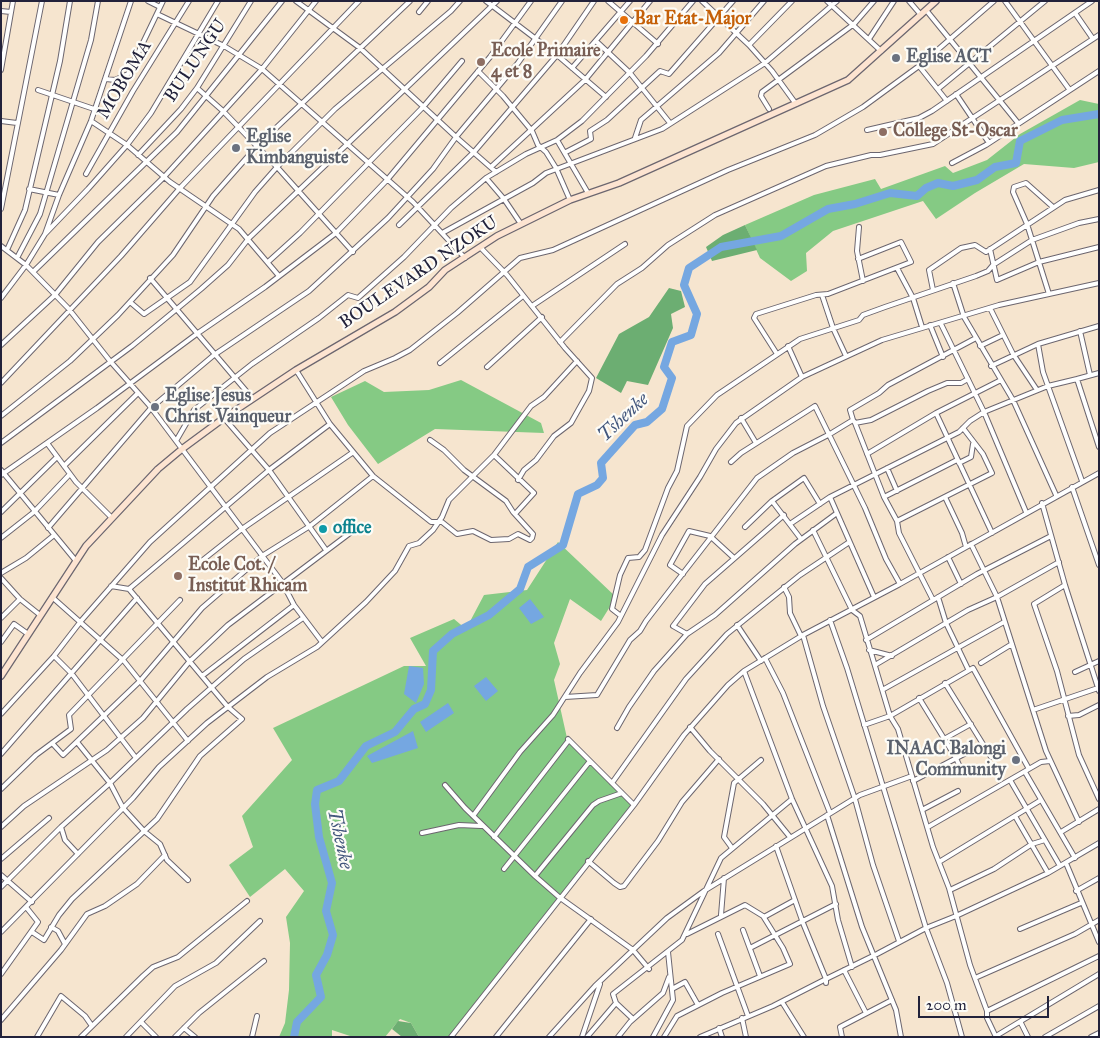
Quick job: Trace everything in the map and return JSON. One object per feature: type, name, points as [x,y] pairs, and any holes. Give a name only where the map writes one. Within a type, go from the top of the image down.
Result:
[{"type":"street","points":[[1,70],[14,1]]},
{"type":"street","points":[[1,208],[42,1]]},
{"type":"street","points":[[7,250],[24,210],[52,94],[70,1]]},
{"type":"street","points":[[17,258],[40,214],[91,40],[98,1]]},
{"type":"street","points":[[45,234],[58,195],[91,121],[131,1]]},
{"type":"street","points":[[148,1],[160,7]]},
{"type":"street","points":[[106,79],[115,80],[128,74],[163,1]]},
{"type":"street","name":"MOBOMA","points":[[86,174],[109,132],[189,1]]},
{"type":"street","points":[[1,298],[26,265],[45,234],[127,145],[170,83],[218,1]]},
{"type":"street","name":"BULUNGU","points":[[138,155],[182,109],[251,1]]},
{"type":"street","points":[[33,272],[188,121],[282,1]]},
{"type":"street","points":[[296,1],[360,48],[496,172]]},
{"type":"street","points":[[1,345],[55,295],[98,242],[164,177],[262,69],[316,1]]},
{"type":"street","points":[[1,383],[121,256],[180,188],[359,1]]},
{"type":"street","points":[[1,416],[94,339],[176,252],[206,205],[257,146],[410,1]]},
{"type":"street","points":[[419,12],[428,1]]},
{"type":"street","points":[[130,302],[143,315],[194,278],[258,188],[277,167],[322,122],[381,68],[451,12],[460,1]]},
{"type":"street","points":[[486,1],[536,39],[606,97]]},
{"type":"street","points":[[1,442],[42,414],[110,361],[228,265],[249,238],[497,1]]},
{"type":"street","points":[[76,561],[53,536],[21,494],[2,473],[47,444],[128,383],[279,276],[336,233],[387,180],[478,71],[531,1]]},
{"type":"street","points":[[48,528],[151,408],[214,355],[309,291],[408,197],[433,169],[456,137],[536,39],[562,1]]},
{"type":"street","points":[[399,225],[474,152],[556,55],[594,1]]},
{"type":"street","points":[[608,1],[658,44]]},
{"type":"street","points":[[572,68],[597,42],[630,1]]},
{"type":"street","points":[[490,167],[532,131],[585,80],[650,1]]},
{"type":"street","points":[[176,441],[194,410],[348,295],[358,298],[377,283],[456,204],[486,178],[540,147],[557,140],[582,121],[658,44],[693,1]]},
{"type":"street","points":[[702,1],[748,44],[779,80],[796,104]]},
{"type":"street","points":[[566,152],[591,139],[590,132],[607,120],[662,70],[668,74],[733,1]]},
{"type":"street","points":[[635,138],[639,122],[699,72],[737,34],[764,1]]},
{"type":"street","points":[[748,44],[792,1]]},
{"type":"street","points":[[827,1],[881,51]]},
{"type":"street","points":[[444,232],[556,168],[670,123],[765,63],[837,1]]},
{"type":"street","points":[[769,109],[761,94],[854,24],[874,1]]},
{"type":"street","points":[[869,39],[894,1]]},
{"type":"street","points":[[909,1],[921,16]]},
{"type":"street","name":"BOULEVARD NZOKU","points":[[1,676],[76,561],[111,517],[182,448],[296,370],[396,312],[429,287],[446,270],[480,247],[521,224],[570,200],[619,183],[848,80],[936,1]]},
{"type":"street","points":[[1,714],[54,656],[81,621],[150,542],[252,448],[316,400],[364,370],[410,350],[457,313],[520,258],[553,250],[728,170],[815,135],[868,105],[919,66],[994,1]]},
{"type":"street","points":[[1005,1],[1069,89]]},
{"type":"street","points":[[938,89],[1045,1]]},
{"type":"street","points":[[867,130],[919,118],[947,101],[1092,1]]},
{"type":"street","points":[[926,10],[1018,123]]},
{"type":"street","points":[[1,11],[11,12]]},
{"type":"street","points":[[1075,13],[1093,39]]},
{"type":"street","points":[[157,14],[200,33],[262,69],[408,197],[444,232],[465,258]]},
{"type":"street","points":[[560,342],[617,284],[642,268],[663,248],[715,215],[826,166],[871,155],[880,155],[932,144],[1099,35]]},
{"type":"street","points":[[597,42],[609,51],[630,73],[670,123]]},
{"type":"street","points":[[268,262],[424,106],[462,61]]},
{"type":"street","points":[[919,66],[947,101]]},
{"type":"street","points":[[478,71],[496,88],[532,131],[540,147],[546,152],[556,168],[570,200]]},
{"type":"street","points":[[952,163],[989,143],[1099,71]]},
{"type":"street","points":[[197,88],[223,111],[277,167],[352,252]]},
{"type":"street","points":[[38,90],[94,109]]},
{"type":"street","points":[[956,94],[989,143]]},
{"type":"street","points":[[1,120],[17,123]]},
{"type":"street","points":[[91,121],[127,145],[164,177],[232,223],[249,238],[256,252],[268,262],[279,276]]},
{"type":"street","points":[[557,140],[566,152],[588,193]]},
{"type":"street","points":[[486,178],[504,199],[521,224]]},
{"type":"street","points":[[1049,294],[1027,224],[1013,192],[1016,186],[1026,183],[1053,207]]},
{"type":"street","points":[[29,189],[58,195]]},
{"type":"street","points":[[933,290],[928,272],[938,263],[970,245],[977,246],[986,252],[1027,224],[1041,218],[1053,207],[1074,196],[1099,190]]},
{"type":"street","points":[[621,616],[612,609],[618,581],[628,558],[639,556],[645,550],[668,488],[677,471],[687,426],[717,395],[788,346],[806,336],[833,328],[988,271],[993,264],[1032,240],[1099,218]]},
{"type":"street","points":[[858,227],[858,259],[863,282]]},
{"type":"street","points":[[777,354],[754,315],[863,282],[911,262],[901,242],[858,259]]},
{"type":"street","points":[[532,306],[625,244]]},
{"type":"street","points":[[1,246],[26,265],[70,310],[137,394],[151,408],[282,582],[294,605],[322,642]]},
{"type":"street","points":[[480,247],[542,316],[560,342],[592,378],[589,391],[571,423],[554,436],[536,460],[524,470],[518,480]]},
{"type":"street","points":[[990,249],[998,280],[1039,262],[1099,247]]},
{"type":"street","points":[[897,268],[913,298],[922,327]]},
{"type":"street","points":[[150,278],[253,399]]},
{"type":"street","points":[[953,283],[964,317],[991,366],[1013,400],[1056,495]]},
{"type":"street","points":[[473,816],[520,752],[565,697],[621,616],[662,535],[716,449],[741,418],[791,387],[802,377],[882,340],[990,308],[1099,283]]},
{"type":"street","points":[[822,295],[833,328],[846,356]]},
{"type":"street","points":[[440,363],[523,296]]},
{"type":"street","points":[[990,308],[1013,354],[1037,390]]},
{"type":"street","points":[[487,367],[542,316]]},
{"type":"street","points":[[941,324],[984,412],[1026,512]]},
{"type":"street","points":[[930,326],[943,357]]},
{"type":"street","points":[[991,366],[1013,354],[1038,344],[1080,330],[1099,326]]},
{"type":"street","points":[[1080,330],[1090,375]]},
{"type":"street","points":[[980,346],[1003,335]]},
{"type":"street","points":[[933,600],[899,533],[897,521],[884,497],[850,410],[879,393],[888,384],[943,357],[976,338]]},
{"type":"street","points":[[1038,344],[1048,386],[1082,481]]},
{"type":"street","points":[[788,346],[802,377]]},
{"type":"street","points":[[1,932],[123,808],[159,767],[227,706],[274,672],[322,642],[395,571],[409,546],[419,543],[438,524],[448,500],[494,455],[532,406],[544,398],[577,361]]},
{"type":"street","points":[[296,370],[330,424],[352,453],[373,476],[431,522],[438,524],[442,522],[454,533],[473,531],[491,540],[509,538],[518,534],[531,539],[533,534],[503,498],[430,440]]},
{"type":"street","points":[[790,524],[830,497],[948,438],[984,412],[1048,386],[1099,373]]},
{"type":"street","points":[[565,697],[597,695],[630,640],[640,631],[646,620],[683,574],[710,536],[757,478],[793,453],[854,421],[871,420],[943,385],[968,379]]},
{"type":"street","points":[[1077,379],[1099,447]]},
{"type":"street","points":[[867,454],[936,413],[975,395],[1001,380]]},
{"type":"street","points":[[64,466],[137,394]]},
{"type":"street","points":[[731,462],[814,406],[830,434],[883,548],[886,559],[900,584]]},
{"type":"street","points":[[936,413],[992,533]]},
{"type":"street","points":[[224,418],[252,448],[326,550]]},
{"type":"street","points":[[741,418],[756,444]]},
{"type":"street","points":[[129,589],[269,470],[330,424]]},
{"type":"street","points":[[897,521],[992,473],[983,454],[973,444],[963,428]]},
{"type":"street","points":[[47,444],[81,488],[111,517]]},
{"type":"street","points":[[884,497],[971,457],[973,444]]},
{"type":"street","points":[[194,567],[242,529],[352,453]]},
{"type":"street","points":[[494,455],[534,494],[515,514]]},
{"type":"street","points":[[1,512],[57,457]]},
{"type":"street","points":[[887,468],[897,491]]},
{"type":"street","points":[[451,1037],[559,897],[634,805],[690,727],[711,702],[744,671],[830,620],[900,584],[1099,472]]},
{"type":"street","points":[[1,538],[34,512],[70,474]]},
{"type":"street","points":[[52,743],[62,756],[140,681],[202,608],[262,556],[310,526],[373,476]]},
{"type":"street","points":[[745,527],[772,501],[805,478],[820,504]]},
{"type":"street","points":[[1072,487],[1099,566]]},
{"type":"street","points":[[830,497],[838,513],[848,543],[874,598]]},
{"type":"street","points":[[945,497],[997,597],[1048,760],[1080,822]]},
{"type":"street","points":[[772,501],[801,539]]},
{"type":"street","points":[[1033,710],[1098,689],[1065,585],[1042,503]]},
{"type":"street","points":[[617,728],[628,707],[654,671],[686,634],[715,615],[801,539],[838,513]]},
{"type":"street","points":[[686,634],[673,626],[705,584],[784,515]]},
{"type":"street","points":[[1,827],[24,806],[93,760],[120,738],[156,703],[190,662],[228,625],[358,526]]},
{"type":"street","points":[[813,530],[852,610],[860,616],[866,640],[884,689],[890,716],[898,729],[922,810],[950,890],[975,978],[988,1011],[987,1018],[996,1036],[1099,974]]},
{"type":"street","points":[[683,574],[670,565],[687,532],[710,536],[734,558]]},
{"type":"street","points":[[1,573],[26,558],[53,536]]},
{"type":"street","points":[[866,640],[961,584],[982,569],[1051,536]]},
{"type":"street","points":[[612,783],[686,679],[737,625],[784,587],[848,543]]},
{"type":"street","points":[[948,557],[961,584]]},
{"type":"street","points":[[875,665],[946,623],[1059,562]]},
{"type":"street","points":[[1,578],[20,599],[40,615]]},
{"type":"street","points":[[1065,585],[1034,604],[1079,755],[1099,799]]},
{"type":"street","points":[[32,932],[44,940],[51,927],[72,899],[156,819],[200,756],[242,719],[227,706],[174,640],[129,589],[111,586]]},
{"type":"street","points":[[784,587],[789,597],[790,613],[802,636],[823,706],[855,798],[873,865],[899,941]]},
{"type":"street","points":[[52,597],[124,661],[188,741]]},
{"type":"street","points":[[1,754],[137,598]]},
{"type":"street","points":[[938,598],[946,623],[968,669]]},
{"type":"street","points":[[1,618],[20,599]]},
{"type":"street","points":[[1,788],[31,759],[71,728],[69,715],[124,661],[180,600]]},
{"type":"street","points":[[202,676],[294,605]]},
{"type":"street","points":[[1,887],[61,826],[110,783],[172,722],[263,645],[283,634],[303,618]]},
{"type":"street","points":[[830,620],[926,928],[947,983],[961,1036]]},
{"type":"street","points":[[884,689],[1004,622]]},
{"type":"street","points":[[1,642],[14,624],[28,634]]},
{"type":"street","points":[[737,625],[763,660],[790,709],[828,814],[853,900],[873,956],[896,1010],[901,1037]]},
{"type":"street","points":[[981,663],[1012,644]]},
{"type":"street","points":[[870,650],[892,656]]},
{"type":"street","points":[[54,656],[72,674],[136,758]]},
{"type":"street","points":[[1075,672],[1099,660]]},
{"type":"street","points":[[864,725],[890,716],[968,669],[974,669],[1041,800],[1075,858]]},
{"type":"street","points":[[744,671],[792,800],[832,886],[838,920],[852,967]]},
{"type":"street","points":[[945,683],[991,757]]},
{"type":"street","points":[[919,698],[956,758],[962,772]]},
{"type":"street","points":[[1068,716],[1080,715],[1099,705]]},
{"type":"street","points":[[944,739],[971,724]]},
{"type":"street","points":[[690,727],[773,815],[790,838]]},
{"type":"street","points":[[494,837],[568,739],[634,805]]},
{"type":"street","points":[[77,742],[110,783],[123,808],[144,831],[160,844],[167,860],[188,880]]},
{"type":"street","points":[[549,1037],[633,950],[667,918],[704,891],[855,798],[882,787],[913,778],[982,744]]},
{"type":"street","points":[[588,862],[620,887],[624,886],[668,826],[682,802],[719,759]]},
{"type":"street","points":[[732,848],[724,837],[733,788],[738,779],[761,760]]},
{"type":"street","points":[[928,827],[1048,760]]},
{"type":"street","points":[[504,869],[590,762]]},
{"type":"street","points":[[1,778],[7,783]]},
{"type":"street","points":[[1010,780],[1060,866]]},
{"type":"street","points":[[445,786],[483,827],[535,876],[559,897],[633,950],[648,969]]},
{"type":"street","points":[[922,810],[958,791]]},
{"type":"street","points":[[535,876],[593,805],[622,793]]},
{"type":"street","points":[[686,934],[704,891],[721,858],[792,800]]},
{"type":"street","points":[[939,862],[1041,800]]},
{"type":"street","points":[[1061,832],[1099,809]]},
{"type":"street","points":[[1016,816],[1048,873]]},
{"type":"street","points":[[1,859],[49,818]]},
{"type":"street","points":[[422,832],[459,825],[473,824],[483,827]]},
{"type":"street","points":[[61,826],[65,840],[78,854]]},
{"type":"street","points":[[950,890],[994,868],[1032,844],[1045,840]]},
{"type":"street","points":[[700,1037],[826,981],[899,941],[1066,864],[1099,843]]},
{"type":"street","points":[[776,846],[826,981]]},
{"type":"street","points":[[1,1020],[65,944],[87,914],[105,906],[137,884],[165,855]]},
{"type":"street","points":[[1066,864],[1099,942]]},
{"type":"street","points":[[1,875],[32,902]]},
{"type":"street","points":[[722,915],[724,878]]},
{"type":"street","points":[[1076,891],[1099,878]]},
{"type":"street","points":[[764,918],[795,900]]},
{"type":"street","points":[[81,1037],[153,967],[178,957],[248,901]]},
{"type":"street","points":[[1020,928],[1081,903]]},
{"type":"street","points":[[633,1019],[616,1003],[613,994],[648,969],[686,934],[744,904],[764,918],[776,936],[790,964],[738,986],[674,1018],[670,1029],[664,1037]]},
{"type":"street","points":[[750,948],[836,904]]},
{"type":"street","points":[[1,974],[38,921],[26,907]]},
{"type":"street","points":[[496,1037],[591,919]]},
{"type":"street","points":[[975,978],[1092,925],[1099,920]]},
{"type":"street","points":[[126,1037],[175,986],[216,963],[260,921]]},
{"type":"street","points":[[51,927],[60,933],[65,944]]},
{"type":"street","points":[[742,930],[760,976]]},
{"type":"street","points":[[718,934],[748,1016]]},
{"type":"street","points":[[653,1037],[672,1003],[668,952]]},
{"type":"street","points":[[988,1011],[1099,956]]},
{"type":"street","points":[[175,1037],[264,960]]},
{"type":"street","points":[[844,970],[866,1013]]},
{"type":"street","points":[[582,1037],[598,988],[608,974]]},
{"type":"street","points":[[618,1037],[633,1019],[663,993],[670,976]]},
{"type":"street","points":[[672,989],[685,982],[698,1005]]},
{"type":"street","points":[[37,1037],[60,996],[85,1016],[92,1026]]},
{"type":"street","points":[[842,1037],[840,1027],[892,1000]]},
{"type":"street","points":[[782,1002],[804,1037]]},
{"type":"street","points":[[587,1037],[616,1003]]},
{"type":"street","points":[[1045,1037],[1099,1006]]},
{"type":"street","points":[[252,1037],[257,1016]]},
{"type":"street","points":[[742,1018],[746,1037]]},
{"type":"street","points":[[140,1022],[156,1037]]},
{"type":"street","points":[[1021,1022],[1028,1037]]},
{"type":"street","points":[[184,1028],[195,1037]]},
{"type":"street","points":[[719,1028],[722,1037]]},
{"type":"street","points":[[1091,1037],[1099,1033]]},
{"type":"green space","points":[[1080,100],[1099,104],[1099,162],[1074,168],[1024,164],[936,219],[923,201],[833,231],[806,253],[807,271],[791,281],[760,258],[745,225],[814,195],[875,179],[881,189],[945,166],[953,173],[987,160],[1020,134]]},
{"type":"green space","points":[[745,225],[757,250],[712,261],[706,247],[723,235]]},
{"type":"green space","points":[[669,288],[681,291],[685,307],[671,314],[673,328],[648,385],[627,381],[621,393],[596,378],[619,334],[649,317]]},
{"type":"green space","points":[[461,380],[541,423],[544,433],[435,429],[378,464],[348,425],[331,397],[365,381],[384,392],[429,390]]},
{"type":"green space","points":[[558,542],[616,597],[601,621],[570,599],[554,643],[560,664],[554,680],[567,738],[634,805],[451,1037],[419,1037],[411,1023],[400,1019],[385,1037],[353,1037],[332,1030],[332,1037],[279,1037],[285,1023],[289,990],[290,943],[286,917],[304,891],[285,869],[250,897],[229,865],[253,847],[242,816],[292,760],[273,728],[404,666],[426,666],[410,638],[454,619],[466,629],[484,595],[527,590]]},
{"type":"green space","points":[[398,1021],[411,1023],[419,1037],[402,1037],[392,1029]]},
{"type":"water","points":[[530,599],[544,617],[531,624],[519,608]]},
{"type":"water","points":[[409,666],[423,668],[424,684],[416,703],[404,694]]},
{"type":"water","points":[[486,677],[498,691],[486,701],[474,686]]},
{"type":"water","points":[[448,703],[454,713],[426,732],[420,722]]},
{"type":"water","points":[[413,731],[418,748],[372,763],[367,756]]},
{"type":"waterway","name":"Tshenke","points":[[294,1037],[297,1022],[321,997],[316,975],[327,955],[333,935],[326,911],[332,883],[319,837],[315,804],[317,790],[339,781],[366,746],[395,732],[414,709],[425,704],[431,690],[433,651],[452,634],[489,615],[520,589],[528,567],[563,545],[578,494],[597,485],[603,478],[601,463],[635,425],[647,422],[662,409],[672,378],[664,367],[672,342],[691,335],[697,314],[684,285],[689,268],[721,247],[781,236],[828,209],[855,204],[890,193],[917,196],[926,188],[938,183],[953,186],[977,180],[995,167],[1016,163],[1020,141],[1062,120],[1099,114]]},
{"type":"place","name":"Bar Etat-Major","points":[[624,20]]},
{"type":"place","name":"Eglise ACT","points":[[896,58]]},
{"type":"place","name":"Ecole Primaire 4 et 8","points":[[481,62]]},
{"type":"place","name":"College St-Oscar","points":[[883,132]]},
{"type":"place","name":"Eglise Kimbanguiste","points":[[236,148]]},
{"type":"place","name":"Eglise Jesus Christ Vainqueur","points":[[155,407]]},
{"type":"place","name":"office","points":[[323,529]]},
{"type":"place","name":"Ecole Cot. / Institut Rhicam","points":[[178,576]]},
{"type":"place","name":"INAAC Balongi Community","points":[[1016,760]]}]
